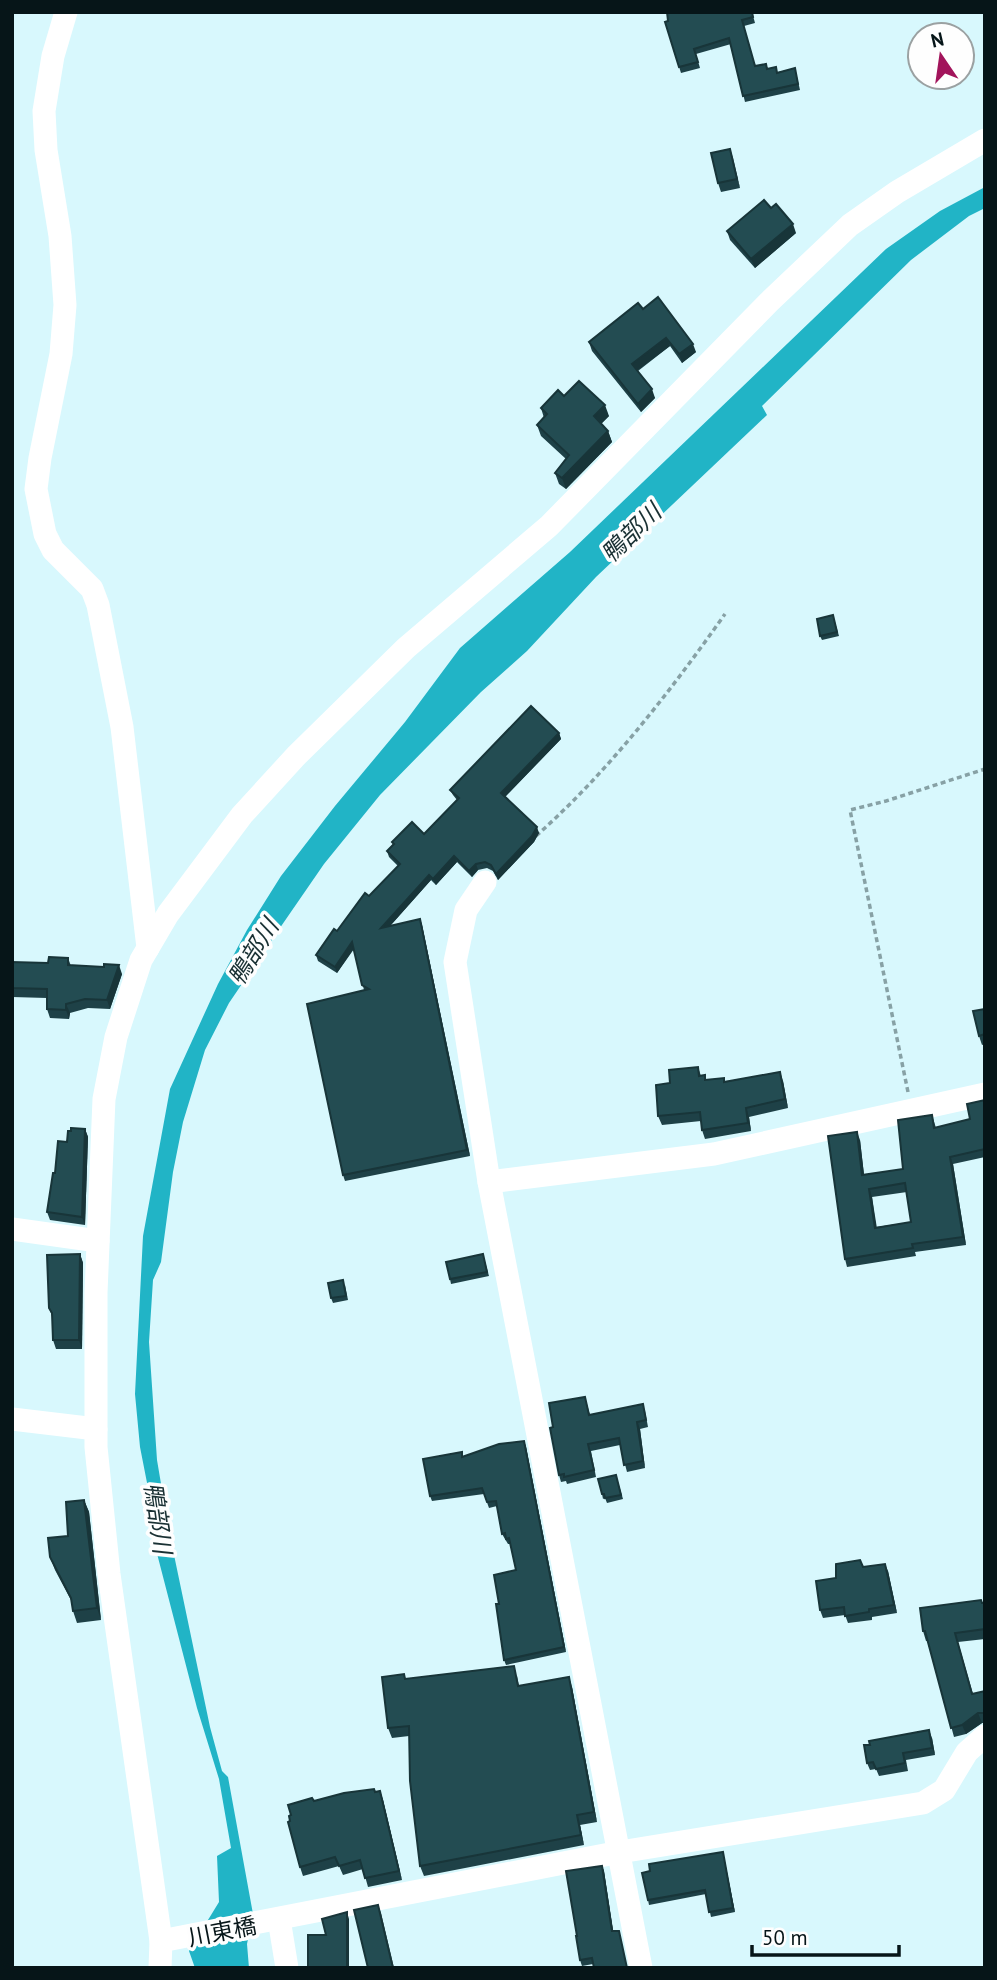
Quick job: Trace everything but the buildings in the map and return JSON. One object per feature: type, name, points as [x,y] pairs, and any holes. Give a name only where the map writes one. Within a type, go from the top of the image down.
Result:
[{"type":"street","points":[[66,12],[53,56],[44,111],[46,150],[60,236],[65,305],[61,354],[36,489],[45,534],[53,550],[92,589],[98,605],[122,727],[148,948]]},
{"type":"street","points":[[160,1968],[169,1941],[109,1574],[96,1429],[98,1241],[104,1099],[116,1037],[141,960],[168,914],[242,816],[296,756],[406,648],[549,526],[769,302],[850,225],[897,192],[985,140]]},
{"type":"street","points":[[485,882],[466,910],[455,962],[489,1182],[641,1968]]},
{"type":"street","points":[[489,1182],[714,1154],[985,1094]]},
{"type":"street","points":[[12,1229],[98,1241]]},
{"type":"street","points":[[12,1419],[96,1429]]},
{"type":"street","name":"川東橋","points":[[169,1941],[620,1852],[923,1803],[944,1790],[967,1752],[985,1736]]},
{"type":"street","points":[[273,1920],[286,1968]]},
{"type":"path","points":[[533,839],[571,805],[674,687],[725,614]]},
{"type":"path","points":[[912,1110],[850,810],[887,801],[985,769]]},
{"type":"water","name":"鴨部川","points":[[985,187],[985,208],[969,216],[911,260],[762,406],[767,415],[596,577],[527,651],[481,692],[380,795],[324,864],[284,922],[229,1003],[205,1050],[183,1122],[173,1172],[161,1262],[153,1280],[149,1342],[157,1460],[169,1531],[210,1727],[222,1771],[228,1777],[253,1914],[247,1944],[249,1968],[195,1968],[189,1951],[219,1902],[217,1856],[231,1848],[219,1779],[197,1708],[154,1542],[135,1394],[143,1236],[170,1089],[218,984],[247,930],[281,876],[405,722],[460,648],[570,552],[886,249],[940,211]]}]
